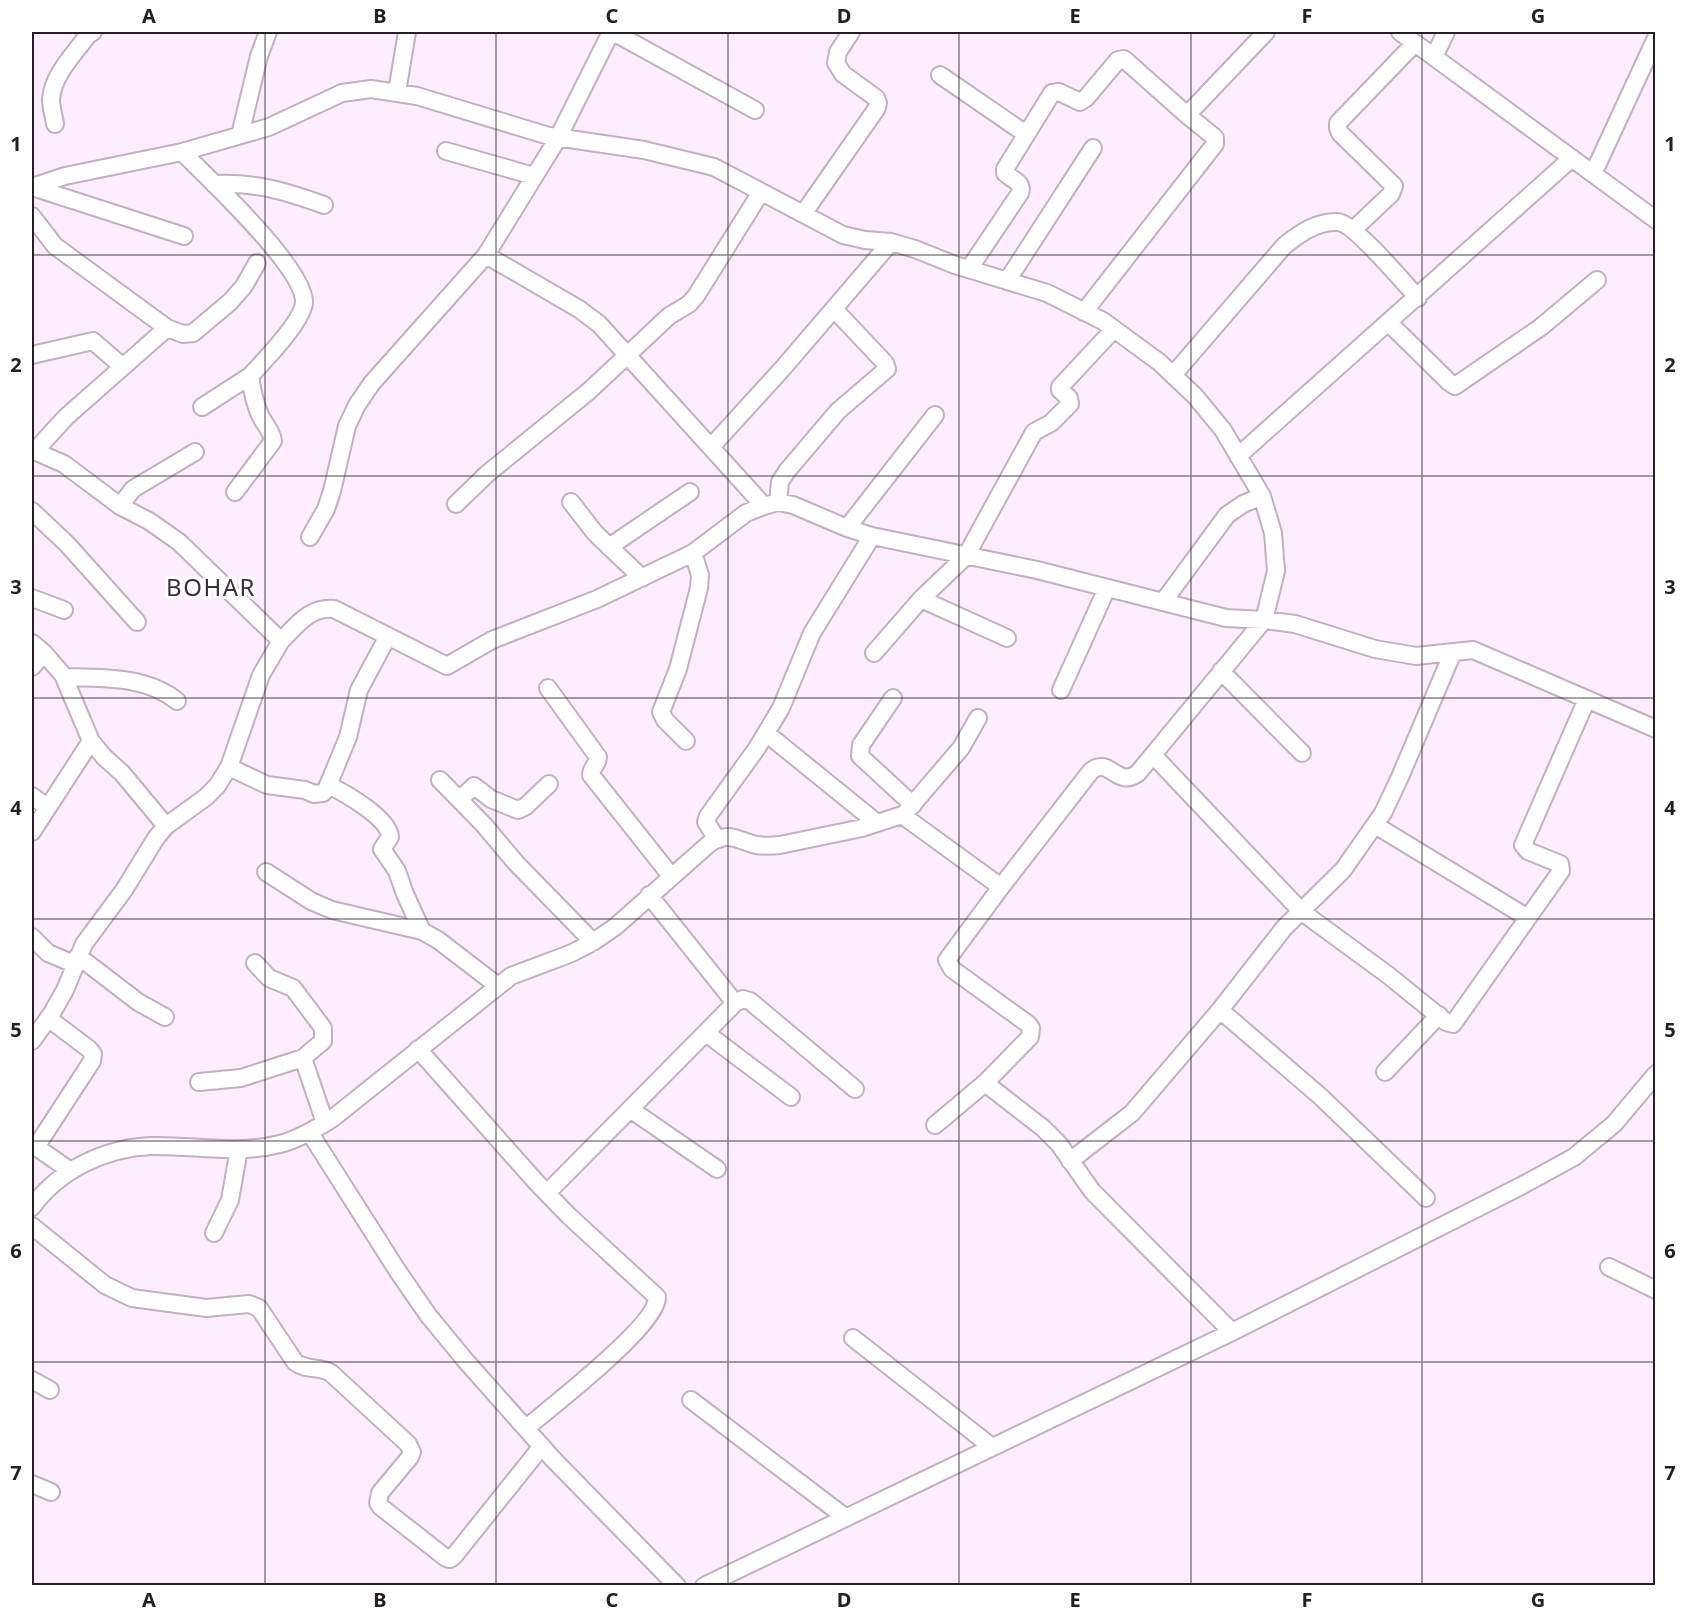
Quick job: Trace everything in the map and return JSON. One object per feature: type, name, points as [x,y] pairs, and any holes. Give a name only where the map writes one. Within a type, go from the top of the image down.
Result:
[{"type":"street","points":[[55,123],[51,102],[53,88],[60,73],[88,35],[93,32]]},
{"type":"street","points":[[240,135],[259,56],[268,32]]},
{"type":"street","points":[[397,92],[407,32]]},
{"type":"street","points":[[310,537],[326,509],[347,426],[357,405],[372,383],[486,255],[558,138],[612,32],[755,110]]},
{"type":"street","points":[[803,214],[877,108],[876,98],[843,74],[836,63],[838,52],[851,32]]},
{"type":"street","points":[[1187,115],[1266,32]]},
{"type":"street","points":[[1400,32],[1656,220]]},
{"type":"street","points":[[1434,57],[1446,32]]},
{"type":"street","points":[[1593,174],[1656,38]]},
{"type":"street","points":[[1354,230],[1390,194],[1394,186],[1340,133],[1338,123],[1415,43]]},
{"type":"street","points":[[969,269],[1020,193],[1020,184],[1008,177],[1005,169],[1052,93],[1059,92],[1080,102],[1086,98],[1114,63],[1121,59],[1128,62],[1213,136],[1215,144],[1084,312]]},
{"type":"street","points":[[940,75],[1026,134]]},
{"type":"street","points":[[32,187],[65,176],[182,152],[269,127],[342,93],[371,89],[397,92],[558,138],[644,150],[714,167],[843,235],[891,242],[1047,293],[1114,329],[1159,362],[1195,396],[1223,430],[1262,496],[1273,533],[1276,571],[1264,620],[1138,774],[1126,779],[1102,766],[1091,771],[1001,886],[947,960],[952,969],[1031,1028],[1030,1037],[986,1083],[934,1125]]},
{"type":"street","points":[[1007,281],[1093,148]]},
{"type":"street","points":[[446,151],[534,176]]},
{"type":"street","points":[[182,152],[255,225],[298,283],[304,302],[299,318],[250,376],[202,407]]},
{"type":"street","points":[[1238,456],[1418,298],[1572,158]]},
{"type":"street","points":[[214,184],[262,185],[324,205]]},
{"type":"street","points":[[32,187],[184,237]]},
{"type":"street","points":[[456,504],[487,474],[589,391],[669,316],[689,304],[761,192]]},
{"type":"street","points":[[1173,375],[1284,246],[1319,225],[1339,222],[1354,230],[1418,298]]},
{"type":"street","points":[[34,224],[55,246],[81,267],[167,328],[183,334],[193,333],[230,302],[244,286],[257,263]]},
{"type":"street","points":[[711,447],[891,242]]},
{"type":"street","points":[[486,255],[579,309],[599,324],[711,447],[771,504]]},
{"type":"street","points":[[1389,323],[1451,385],[1455,386],[1541,327],[1597,280]]},
{"type":"street","points":[[771,504],[787,471],[838,411],[884,373],[888,366],[834,309]]},
{"type":"street","points":[[167,328],[66,417],[33,450],[64,465],[120,506],[149,520],[179,542],[281,641]]},
{"type":"street","points":[[874,653],[921,599],[966,556],[1034,432],[1051,423],[1070,404],[1069,398],[1060,390],[1060,387],[1114,329]]},
{"type":"street","points":[[32,355],[93,341],[123,367]]},
{"type":"street","points":[[235,492],[273,441],[272,433],[260,415],[253,395],[250,376]]},
{"type":"street","points":[[847,528],[935,415]]},
{"type":"street","points":[[120,506],[133,489],[195,452]]},
{"type":"street","points":[[609,547],[690,492]]},
{"type":"street","points":[[1163,602],[1227,515],[1243,504],[1262,496]]},
{"type":"street","points":[[571,502],[585,522],[642,578]]},
{"type":"street","points":[[32,1038],[48,1018],[65,990],[84,944],[124,890],[156,838],[166,826],[206,797],[217,786],[229,767],[261,675],[281,641],[301,620],[323,608],[334,609],[447,666],[492,640],[597,599],[693,554],[746,513],[771,504],[793,505],[872,536],[1037,570],[1226,618],[1295,624],[1386,651],[1416,656],[1473,650],[1656,729]]},
{"type":"street","points":[[32,511],[67,544],[137,622]]},
{"type":"street","points":[[717,839],[706,822],[708,816],[781,708],[812,633],[872,536]]},
{"type":"street","points":[[686,741],[665,720],[661,712],[678,669],[699,588],[700,575],[693,554]]},
{"type":"street","points":[[1061,690],[1107,588]]},
{"type":"street","points":[[32,598],[64,610]]},
{"type":"street","points":[[921,599],[1008,638]]},
{"type":"street","points":[[229,767],[267,785],[323,793],[348,737],[359,690],[387,636]]},
{"type":"street","points":[[38,648],[64,677],[91,741],[122,773],[166,826]]},
{"type":"street","points":[[32,667],[38,648]]},
{"type":"street","points":[[1070,1161],[1132,1113],[1221,1010],[1279,934],[1343,870],[1375,825],[1400,777],[1453,652]]},
{"type":"street","points":[[1221,671],[1302,753]]},
{"type":"street","points":[[64,677],[116,679],[145,684],[166,692],[177,701]]},
{"type":"street","points":[[548,688],[598,757],[591,775],[671,876]]},
{"type":"street","points":[[893,699],[861,745],[860,756],[908,810],[1001,886]]},
{"type":"street","points":[[1153,755],[1302,912],[1450,1024],[1454,1024],[1562,867],[1556,862],[1525,849],[1524,841],[1587,699]]},
{"type":"street","points":[[32,1207],[41,1194],[69,1170],[126,1149],[150,1146],[239,1149],[279,1144],[317,1128],[511,976],[572,953],[615,927],[671,876],[717,839],[732,836],[753,844],[780,845],[877,823],[908,810],[961,748],[978,718]]},
{"type":"street","points":[[766,733],[877,823]]},
{"type":"street","points":[[32,832],[91,741]]},
{"type":"street","points":[[440,780],[593,942]]},
{"type":"street","points":[[460,799],[474,786],[491,798],[518,810],[526,806],[549,784]]},
{"type":"street","points":[[328,785],[353,797],[365,806],[388,831],[390,837],[382,849],[397,871],[422,931]]},
{"type":"street","points":[[32,796],[47,807]]},
{"type":"street","points":[[1375,825],[1528,918]]},
{"type":"street","points":[[266,872],[311,901],[332,910],[422,931],[438,940],[498,986]]},
{"type":"street","points":[[649,895],[735,1004]]},
{"type":"street","points":[[32,937],[48,953],[76,960],[138,1002],[165,1017]]},
{"type":"street","points":[[199,1082],[241,1078],[303,1058],[323,1041],[323,1028],[293,988],[269,978],[255,963]]},
{"type":"street","points":[[547,1193],[735,1004],[743,999],[750,1001],[855,1089]]},
{"type":"street","points":[[1221,1010],[1321,1097],[1426,1198]]},
{"type":"street","points":[[1385,1072],[1439,1015]]},
{"type":"street","points":[[48,1018],[93,1054],[92,1061],[34,1145],[69,1170]]},
{"type":"street","points":[[706,1033],[791,1097]]},
{"type":"street","points":[[418,1049],[547,1193],[657,1297],[657,1303],[620,1349],[526,1428]]},
{"type":"street","points":[[303,1058],[317,1128],[391,1260],[428,1315],[542,1446],[677,1586]]},
{"type":"street","points":[[704,1586],[1232,1332],[1574,1157],[1614,1124],[1656,1074]]},
{"type":"street","points":[[986,1083],[1043,1128],[1059,1144],[1092,1191],[1232,1332]]},
{"type":"street","points":[[630,1108],[717,1170]]},
{"type":"street","points":[[214,1233],[230,1200],[239,1149]]},
{"type":"street","points":[[32,1227],[105,1285],[132,1298],[206,1308],[249,1304],[259,1308],[295,1362],[301,1367],[322,1369],[331,1373],[408,1444],[410,1457],[380,1493],[378,1503],[381,1508],[446,1558],[450,1559],[454,1556],[542,1446]]},
{"type":"street","points":[[1609,1267],[1656,1290]]},
{"type":"street","points":[[853,1338],[992,1447]]},
{"type":"street","points":[[32,1380],[50,1390]]},
{"type":"street","points":[[691,1400],[845,1517]]},
{"type":"street","points":[[32,1484],[51,1492]]},
{"type":"district","name":"BOHAR","points":[[211,588]]}]
